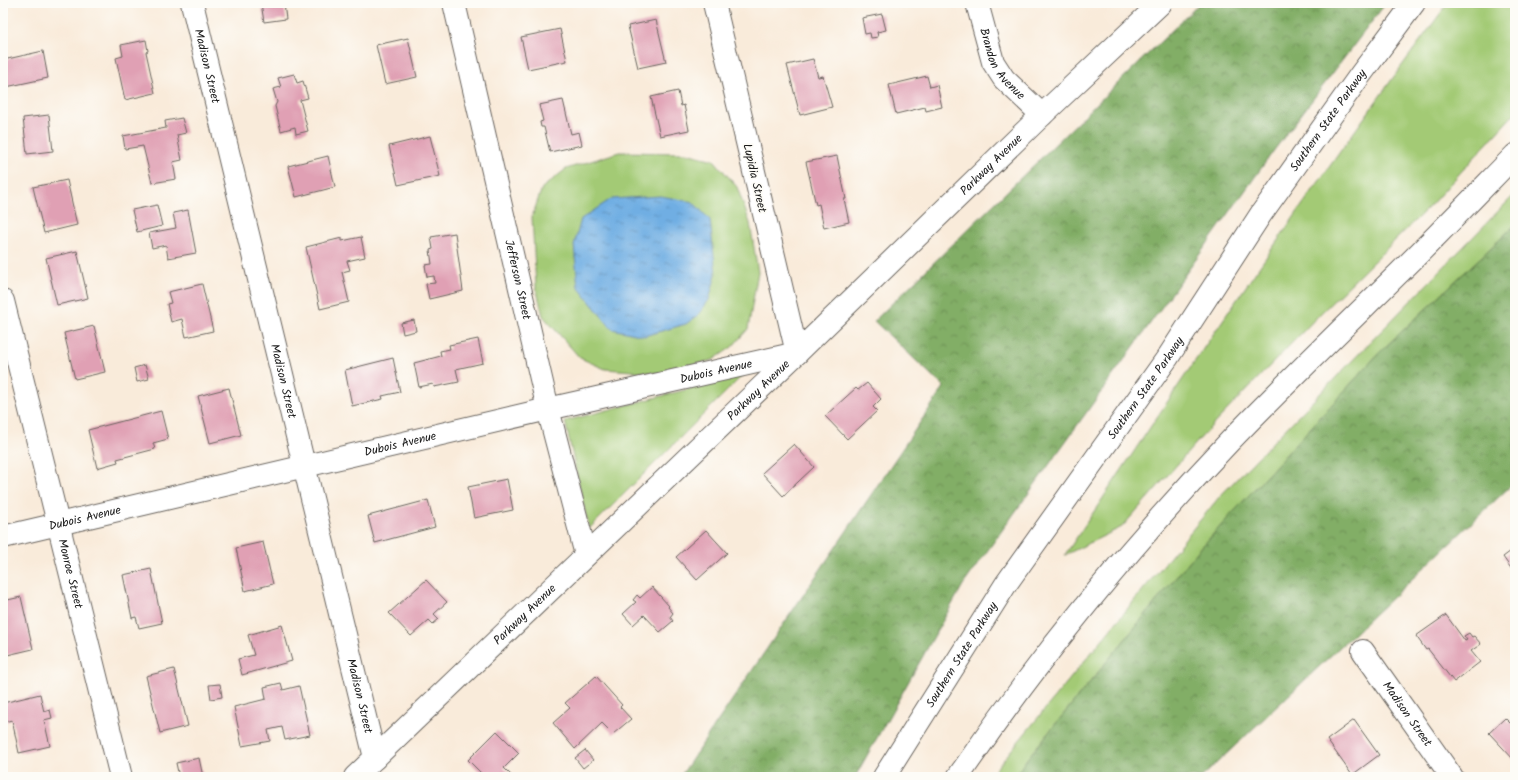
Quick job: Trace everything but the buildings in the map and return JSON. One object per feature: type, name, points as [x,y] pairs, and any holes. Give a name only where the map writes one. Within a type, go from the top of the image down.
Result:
[{"type":"main road","name":"Madison Street","points":[[192,3],[375,758]]},
{"type":"main road","name":"Jefferson Street","points":[[454,3],[548,409],[586,556]]},
{"type":"main road","name":"Lupidia Street","points":[[714,3],[797,353]]},
{"type":"main road","name":"Brandon Avenue","points":[[977,3],[993,62],[1004,79],[1042,115]]},
{"type":"main road","name":"Parkway Avenue","points":[[355,777],[797,353],[1042,115],[1161,3]]},
{"type":"main road","name":"Southern State Parkway","points":[[884,777],[1006,584],[1168,358],[1261,214],[1360,74],[1414,3]]},
{"type":"main road","points":[[958,777],[984,738],[1052,648],[1122,562],[1184,491],[1270,400],[1402,270],[1515,155]]},
{"type":"main road","name":"Monroe Street","points":[[3,301],[121,777]]},
{"type":"main road","name":"Dubois Avenue","points":[[3,537],[548,409],[797,353]]},
{"type":"main road","name":"Madison Street","points":[[1363,651],[1452,777]]},
{"type":"green space","points":[[1200,3],[1386,3],[1275,149],[963,585],[855,777],[680,777],[944,387],[874,321]]},
{"type":"green space","points":[[1448,3],[1515,3],[1515,113],[1428,208],[1320,314],[1206,432],[1122,527],[1065,555],[1253,276],[1349,139]]},
{"type":"green space","points":[[619,152],[686,153],[714,160],[737,187],[750,223],[758,272],[748,329],[732,347],[713,360],[658,373],[605,369],[580,358],[543,316],[536,287],[532,217],[542,188],[566,169]]},
{"type":"green space","points":[[1515,194],[1515,225],[1380,352],[1196,553],[1026,760],[1015,777],[990,777],[1220,496]]},
{"type":"green space","points":[[1515,225],[1515,482],[1202,777],[1015,777],[1026,760],[1196,553],[1380,352]]},
{"type":"green space","points":[[743,375],[589,529],[565,421]]},
{"type":"water","points":[[661,196],[693,202],[710,220],[716,274],[709,300],[697,316],[686,324],[644,336],[612,329],[578,287],[574,245],[581,219],[611,199]]}]
